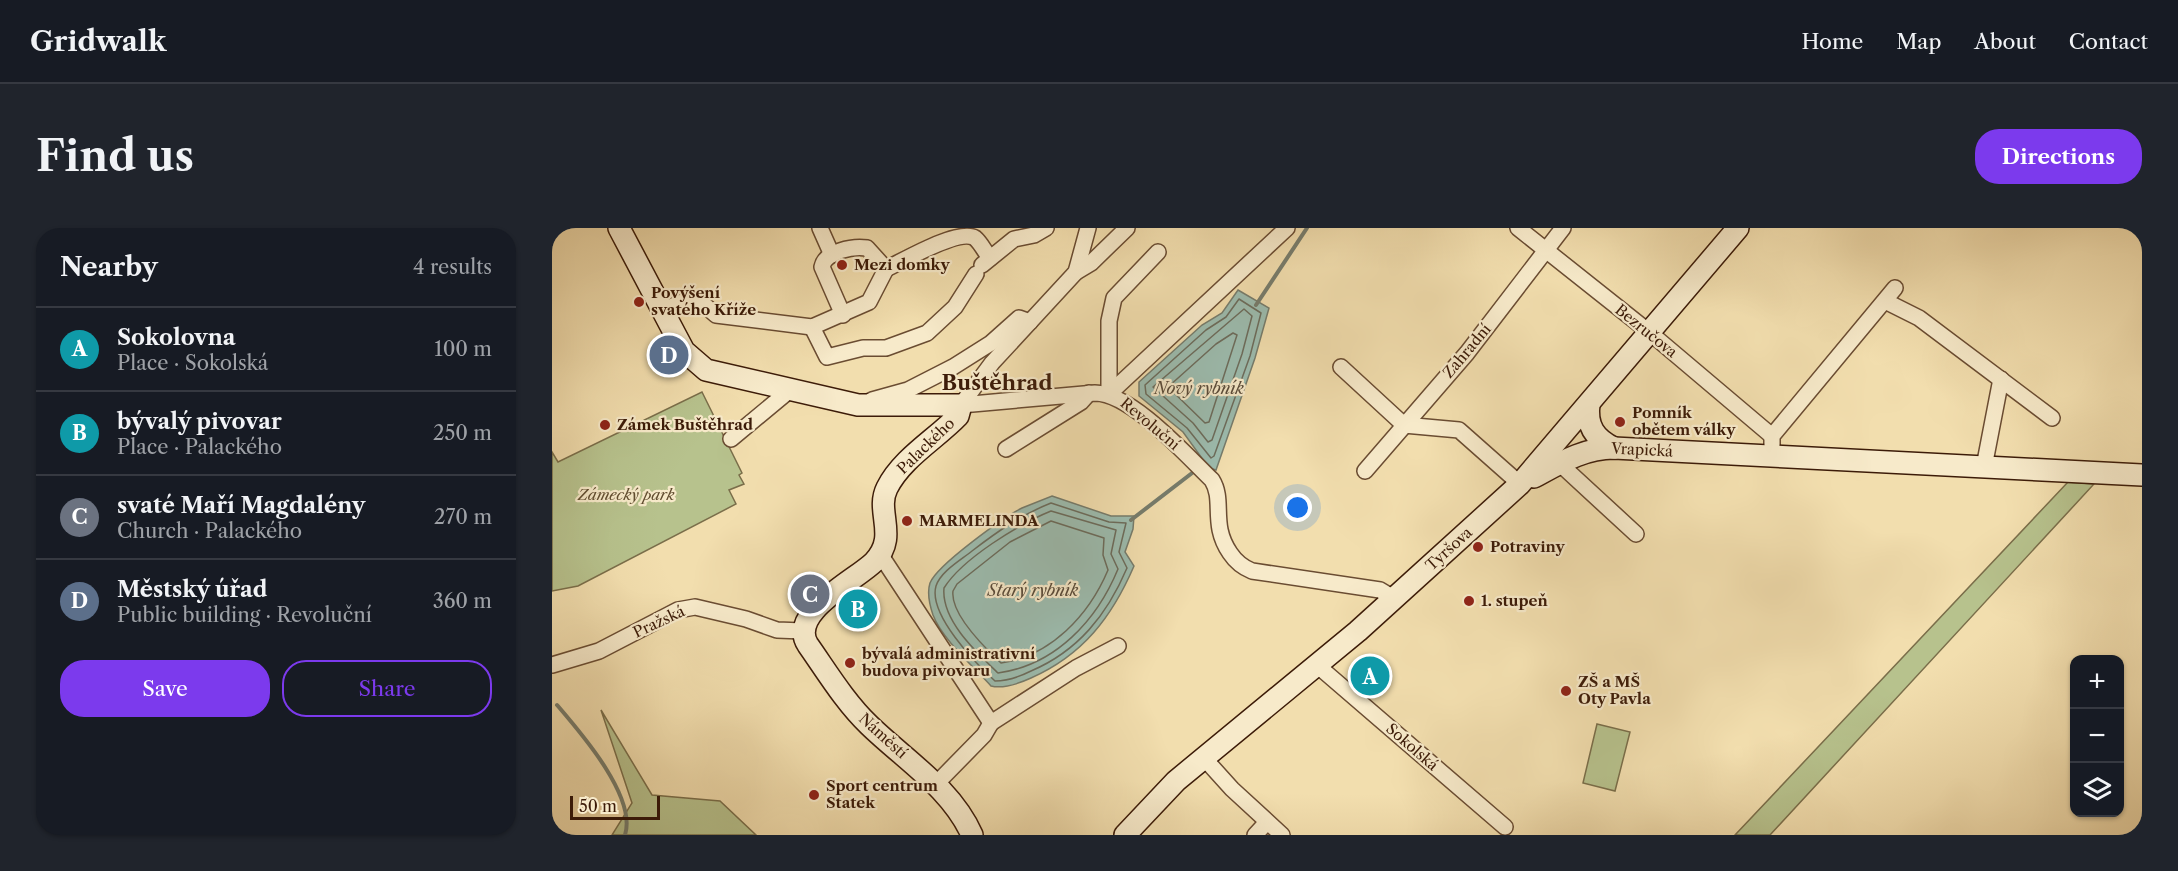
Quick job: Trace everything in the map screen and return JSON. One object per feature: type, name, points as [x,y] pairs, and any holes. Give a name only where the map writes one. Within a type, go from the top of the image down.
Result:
[{"type":"street","name":"Revoluční","points":[[620,228],[684,351],[697,365],[716,374],[865,405],[961,405],[1089,393],[1109,394],[1136,410],[1212,480],[1217,489],[1217,522],[1220,535],[1240,565],[1252,570],[1380,590],[1395,599]]},
{"type":"street","points":[[820,228],[832,255]]},
{"type":"street","points":[[812,327],[827,357],[862,348],[889,347],[932,330],[955,307],[977,273],[990,258],[1014,239],[1034,235],[1046,228]]},
{"type":"street","points":[[1076,272],[1088,228]]},
{"type":"street","points":[[961,405],[992,363],[1076,272],[1091,263],[1127,228]]},
{"type":"street","points":[[1109,394],[1287,228]]},
{"type":"street","name":"Bezručova","points":[[1518,228],[1648,332],[1772,446]]},
{"type":"street","name":"Zahradní","points":[[1365,471],[1472,346],[1563,228]]},
{"type":"street","name":"Tyršova","points":[[1125,835],[1157,799],[1318,666],[1520,484],[1738,228]]},
{"type":"street","points":[[663,310],[685,301],[705,304],[716,315],[812,327],[843,315],[871,300],[886,269],[931,245],[967,235],[976,239],[990,258]]},
{"type":"street","points":[[843,315],[822,269],[823,262],[832,255],[848,249],[863,247],[886,269]]},
{"type":"street","points":[[1109,394],[1109,321],[1114,298],[1158,252]]},
{"type":"street","points":[[1772,446],[1895,288]]},
{"type":"street","points":[[1884,301],[1911,312],[2052,418]]},
{"type":"street","points":[[865,405],[875,398],[918,386],[953,367],[991,343],[1019,318],[1030,322]]},
{"type":"street","points":[[1341,368],[1404,425],[1459,430],[1520,484]]},
{"type":"street","points":[[1984,467],[2001,379]]},
{"type":"street","points":[[731,439],[790,390]]},
{"type":"street","points":[[1006,449],[1081,402],[1089,393]]},
{"type":"street","points":[[1588,404],[1588,422],[1593,432],[1602,442],[1614,448]]},
{"type":"street","name":"Palackého","points":[[880,554],[886,538],[884,497],[890,482],[907,462],[958,416],[961,405]]},
{"type":"street","name":"Vrapická","points":[[1520,484],[1559,463],[1587,452],[1614,448],[1772,446],[1984,467],[2142,475]]},
{"type":"street","points":[[1559,463],[1636,534]]},
{"type":"street","points":[[803,631],[807,621],[822,603],[880,554],[991,723]]},
{"type":"street","name":"Pražská","points":[[552,665],[599,651],[678,610],[695,607],[746,619],[777,630],[803,631]]},
{"type":"street","name":"Náměstí","points":[[803,631],[808,645],[860,716],[936,784],[968,825],[972,835]]},
{"type":"street","points":[[936,784],[984,735],[991,723],[1076,668],[1118,646]]},
{"type":"street","name":"Sokolská","points":[[1318,666],[1505,827]]},
{"type":"street","points":[[1204,758],[1282,835]]},
{"type":"street","points":[[1255,835],[1267,822]]},
{"type":"green space","name":"Zámecký park","points":[[702,392],[742,473],[739,475],[744,484],[729,490],[736,504],[578,586],[552,591],[552,452],[558,462]]},
{"type":"green space","points":[[2068,482],[2094,484],[1770,835],[1735,835]]},
{"type":"green space","points":[[601,710],[652,795],[720,801],[756,835],[612,835],[632,803]]},
{"type":"green space","points":[[1597,724],[1630,732],[1615,791],[1583,783]]},
{"type":"water","name":"Nový rybník","points":[[1238,290],[1269,308],[1255,358],[1216,470],[1209,468],[1183,432],[1139,396],[1139,382],[1202,325],[1222,313]]},
{"type":"water","name":"Starý rybník","points":[[1052,496],[1111,516],[1134,516],[1133,529],[1125,552],[1134,566],[1116,602],[1081,646],[1049,669],[1031,678],[1017,684],[991,686],[943,634],[937,624],[930,603],[930,583],[957,554],[1001,521],[1022,508]]},
{"type":"waterway","points":[[1256,305],[1307,228]]},
{"type":"waterway","points":[[1131,520],[1196,470]]},
{"type":"waterway","points":[[557,705],[592,748],[615,785],[627,820],[625,835]]},
{"type":"place","name":"Mezi domky","points":[[842,265]]},
{"type":"place","name":"Povýšení svatého Kříže","points":[[639,302]]},
{"type":"place","name":"Městský úřad","points":[[669,355]]},
{"type":"place","name":"Pomník obětem války","points":[[1620,422]]},
{"type":"place","name":"Zámek Buštěhrad","points":[[605,425]]},
{"type":"place","name":"MARMELINDA","points":[[907,521]]},
{"type":"place","name":"Potraviny","points":[[1478,547]]},
{"type":"place","name":"svaté Maří Magdalény","points":[[810,594]]},
{"type":"place","name":"1. stupeň","points":[[1469,601]]},
{"type":"place","name":"bývalý pivovar","points":[[858,609]]},
{"type":"place","name":"bývalá administrativní budova pivovaru","points":[[850,663]]},
{"type":"place","name":"Sokolovna","points":[[1370,676]]},
{"type":"place","name":"ZŠ a MŠ Oty Pavla","points":[[1566,691]]},
{"type":"place","name":"Sport centrum Statek","points":[[814,795]]},
{"type":"district","name":"Buštěhrad","points":[[997,383]]}]
